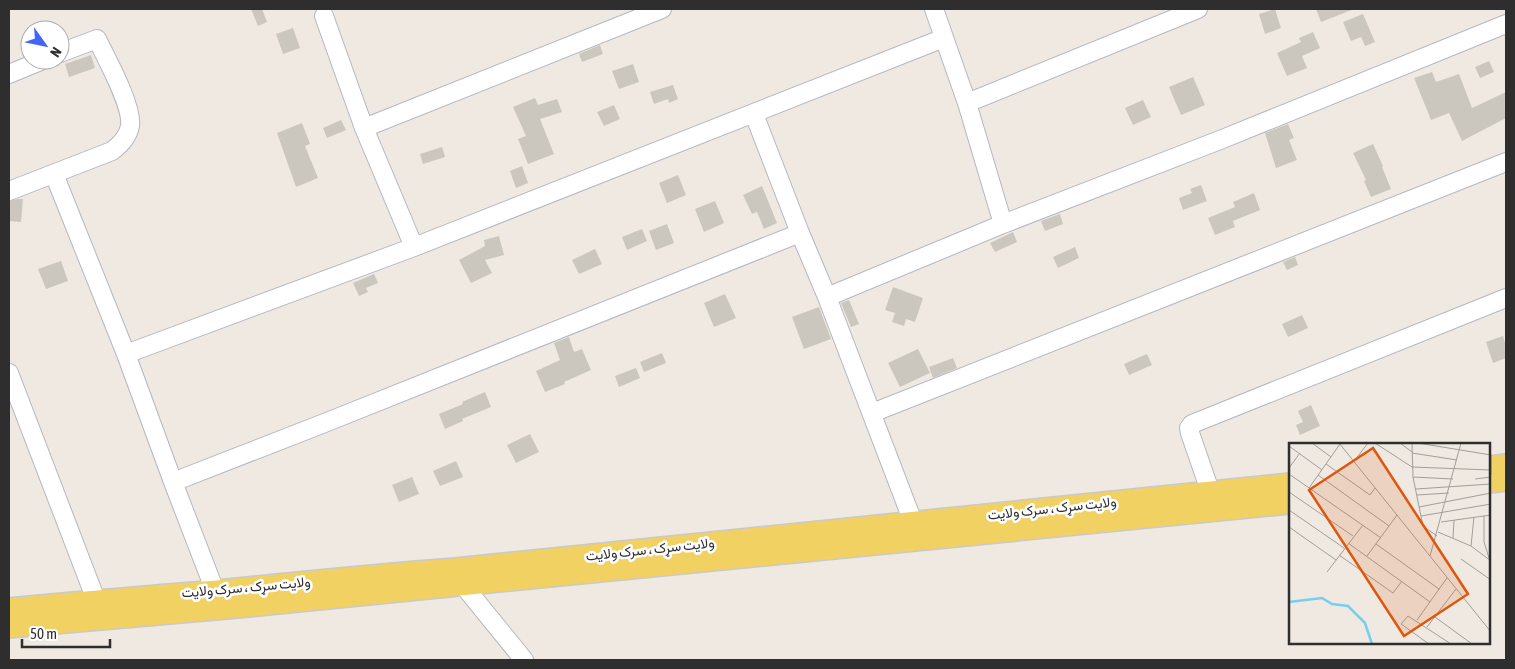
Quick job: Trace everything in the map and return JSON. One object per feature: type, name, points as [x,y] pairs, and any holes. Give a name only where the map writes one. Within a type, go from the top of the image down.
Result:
[{"type":"main road","points":[[1490,467],[1506,465]]},
{"type":"main road","points":[[1490,482],[1506,480]]},
{"type":"main road","name":"ولایت سړک ، سرک ولایت","points":[[9,627],[459,577],[913,522],[1289,484]]},
{"type":"main road","name":"ولایت سړک ، سرک ولایت","points":[[9,609],[379,574],[459,577],[1289,503]]},
{"type":"street","points":[[364,128],[662,9]]},
{"type":"street","points":[[934,9],[967,103],[1003,224]]},
{"type":"street","points":[[967,103],[1198,9]]},
{"type":"street","points":[[324,16],[364,128],[414,247]]},
{"type":"street","points":[[827,297],[1003,224],[1220,140],[1506,24]]},
{"type":"street","points":[[9,191],[112,151],[127,136],[130,125],[126,102],[97,38],[70,49]]},
{"type":"street","points":[[126,354],[414,247],[944,38]]},
{"type":"street","points":[[754,114],[827,297],[913,522]]},
{"type":"street","points":[[872,413],[1506,162]]},
{"type":"street","points":[[54,174],[126,354],[215,591]]},
{"type":"street","points":[[173,482],[800,233]]},
{"type":"street","points":[[1210,492],[1188,428],[1192,424],[1506,298]]},
{"type":"street","points":[[9,373],[96,600]]},
{"type":"street","points":[[459,577],[524,660]]},
{"type":"building","points":[[251,9],[262,9],[267,22],[258,26]]},
{"type":"building","points":[[1275,9],[1281,28],[1265,34],[1259,14]]},
{"type":"building","points":[[1316,9],[1354,9],[1321,22]]},
{"type":"building","points":[[1363,14],[1375,42],[1365,46],[1361,37],[1351,41],[1343,22]]},
{"type":"building","points":[[293,28],[300,48],[283,54],[276,34]]},
{"type":"building","points":[[1313,32],[1320,48],[1302,56],[1307,68],[1287,76],[1277,53],[1301,42],[1299,38]]},
{"type":"building","points":[[600,45],[603,54],[582,62],[579,54]]},
{"type":"building","points":[[91,55],[95,68],[69,77],[67,70],[70,70],[70,62]]},
{"type":"building","points":[[1489,61],[1494,72],[1480,78],[1475,67]]},
{"type":"building","points":[[633,64],[639,82],[619,89],[612,71]]},
{"type":"building","points":[[1432,72],[1436,82],[1459,74],[1472,108],[1506,92],[1506,118],[1462,141],[1449,113],[1431,120],[1414,78]]},
{"type":"building","points":[[1193,77],[1205,105],[1181,115],[1169,87]]},
{"type":"building","points":[[673,85],[678,99],[669,103],[668,99],[654,104],[650,92]]},
{"type":"building","points":[[535,98],[538,105],[557,99],[562,112],[540,119],[554,154],[528,164],[518,139],[526,136],[513,107]]},
{"type":"building","points":[[1143,100],[1151,117],[1133,125],[1125,108]]},
{"type":"building","points":[[614,105],[620,119],[604,126],[597,112]]},
{"type":"building","points":[[341,120],[346,130],[327,138],[323,128]]},
{"type":"building","points":[[302,123],[310,144],[305,146],[318,178],[296,187],[277,133]]},
{"type":"building","points":[[1288,124],[1294,138],[1289,140],[1297,160],[1276,168],[1265,133]]},
{"type":"building","points":[[1373,144],[1391,189],[1371,197],[1364,181],[1366,180],[1353,153]]},
{"type":"building","points":[[442,147],[445,157],[423,164],[420,154]]},
{"type":"building","points":[[522,166],[528,183],[516,188],[510,171]]},
{"type":"building","points":[[678,175],[686,195],[667,203],[659,183]]},
{"type":"building","points":[[1201,185],[1207,201],[1183,210],[1179,198],[1192,193],[1190,189]]},
{"type":"building","points":[[762,186],[777,223],[764,229],[757,212],[752,214],[743,195]]},
{"type":"building","points":[[1254,193],[1260,210],[1233,221],[1235,227],[1215,235],[1208,218],[1235,207],[1233,202]]},
{"type":"building","points":[[23,199],[21,222],[9,221],[9,201]]},
{"type":"building","points":[[715,201],[724,223],[704,232],[695,209]]},
{"type":"building","points":[[1060,214],[1063,224],[1045,231],[1041,221]]},
{"type":"building","points":[[667,224],[674,243],[656,250],[649,231]]},
{"type":"building","points":[[642,229],[647,241],[627,250],[622,237]]},
{"type":"building","points":[[1013,232],[1017,242],[995,252],[990,243]]},
{"type":"building","points":[[499,236],[504,255],[485,260],[492,273],[471,283],[459,260],[485,246],[484,240]]},
{"type":"building","points":[[1075,247],[1079,258],[1058,268],[1053,257]]},
{"type":"building","points":[[595,249],[602,264],[579,274],[572,260]]},
{"type":"building","points":[[1295,257],[1298,265],[1287,270],[1283,262]]},
{"type":"building","points":[[61,261],[68,281],[46,289],[38,269]]},
{"type":"building","points":[[374,274],[378,283],[366,288],[368,292],[359,296],[353,283]]},
{"type":"building","points":[[893,287],[923,298],[915,322],[906,319],[904,326],[892,322],[895,313],[885,310]]},
{"type":"building","points":[[725,294],[736,318],[714,327],[704,303]]},
{"type":"building","points":[[849,300],[859,324],[851,327],[841,303]]},
{"type":"building","points":[[819,307],[831,339],[804,349],[792,317]]},
{"type":"building","points":[[1302,315],[1308,328],[1288,337],[1282,324]]},
{"type":"building","points":[[1503,336],[1506,346],[1506,358],[1493,363],[1486,342]]},
{"type":"building","points":[[569,337],[574,352],[582,349],[591,370],[545,392],[536,371],[560,360],[554,343]]},
{"type":"building","points":[[918,349],[930,373],[900,387],[888,363]]},
{"type":"building","points":[[662,353],[666,363],[644,372],[640,362]]},
{"type":"building","points":[[1147,354],[1152,365],[1129,375],[1124,364]]},
{"type":"building","points":[[953,358],[957,368],[933,378],[929,367]]},
{"type":"building","points":[[636,368],[640,378],[619,387],[615,376]]},
{"type":"building","points":[[485,392],[491,407],[462,419],[463,421],[445,429],[439,414]]},
{"type":"building","points":[[1311,405],[1320,426],[1300,435],[1296,425],[1303,422],[1298,411]]},
{"type":"building","points":[[530,434],[539,452],[516,463],[507,445]]},
{"type":"building","points":[[456,461],[463,477],[440,486],[433,471]]},
{"type":"building","points":[[412,477],[419,494],[399,502],[392,485]]}]
